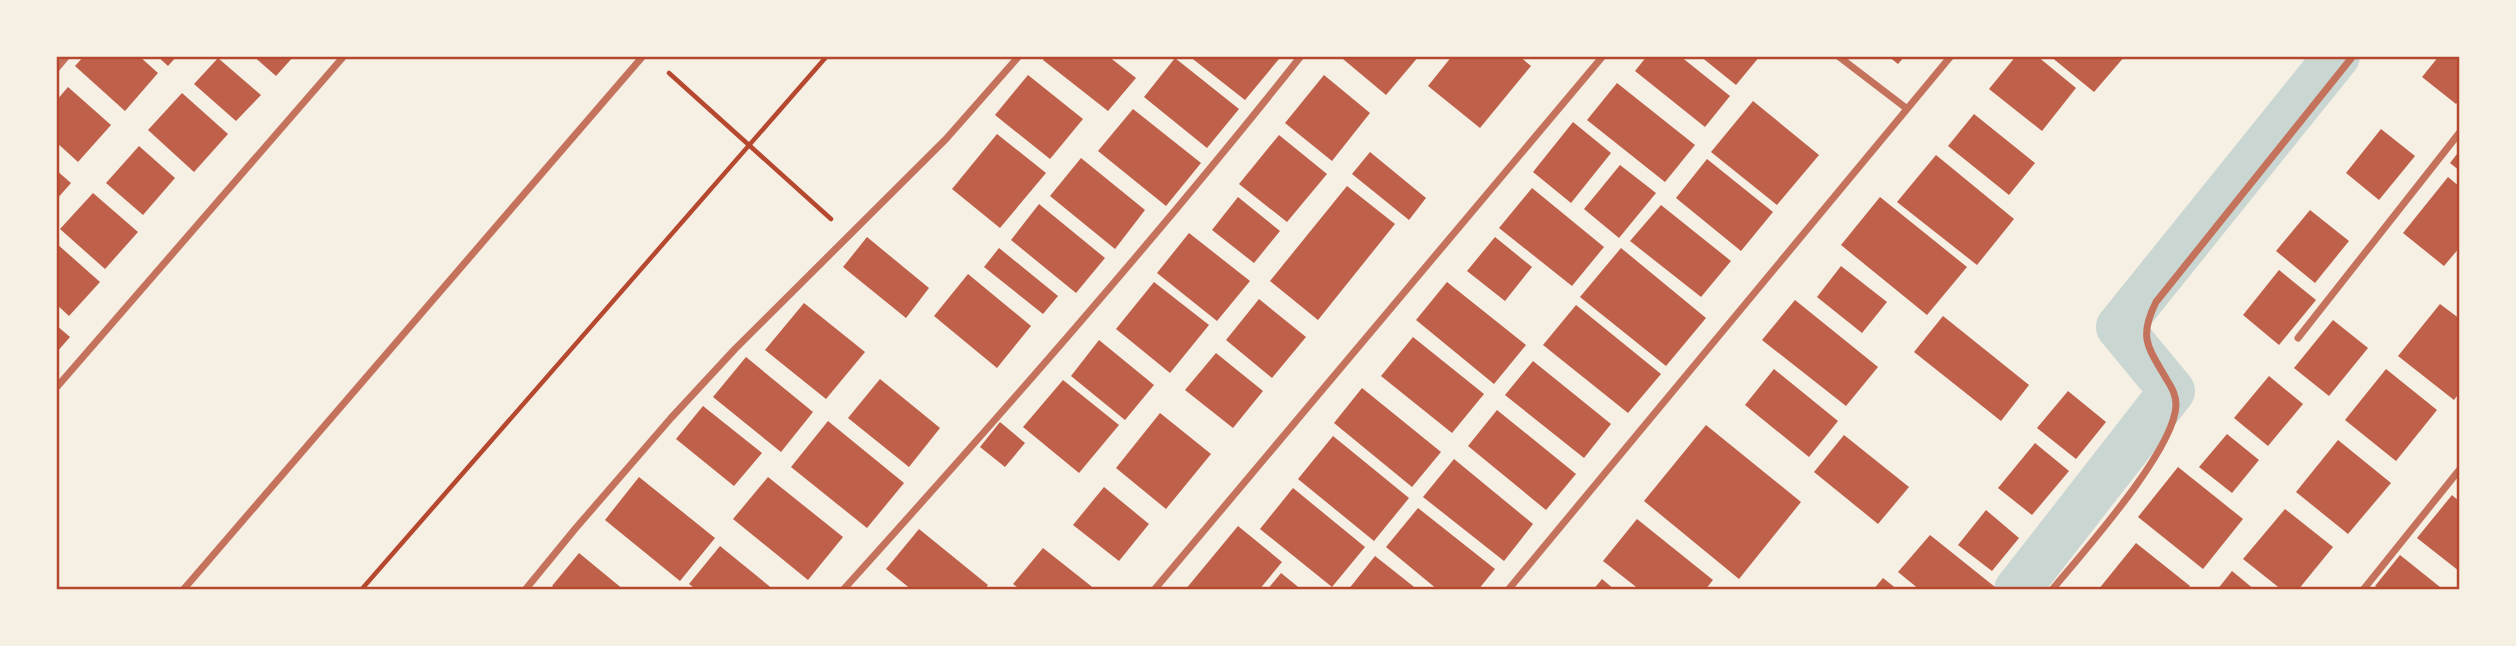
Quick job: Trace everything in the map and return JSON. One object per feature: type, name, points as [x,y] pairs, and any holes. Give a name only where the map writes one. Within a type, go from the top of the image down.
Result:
[{"type":"street","points":[[56,69],[67,56]]},
{"type":"street","points":[[56,388],[344,56]]},
{"type":"street","points":[[183,590],[643,56]]},
{"type":"street","points":[[525,590],[671,418],[735,349],[946,139],[1019,56]]},
{"type":"street","points":[[843,590],[996,421],[1156,236],[1301,56]]},
{"type":"street","points":[[1154,590],[1603,56]]},
{"type":"street","points":[[1838,56],[1906,108]]},
{"type":"street","points":[[1508,590],[1951,56]]},
{"type":"street","points":[[2052,590],[2128,496],[2173,423],[2175,398],[2146,337],[2147,320],[2156,302],[2353,56]]},
{"type":"street","points":[[2298,338],[2460,132]]},
{"type":"street","points":[[2363,590],[2460,469]]},
{"type":"path","points":[[361,590],[827,56]]},
{"type":"path","points":[[669,72],[849,236]]},
{"type":"building","points":[[84,56],[139,56],[158,73],[125,111],[75,66]]},
{"type":"building","points":[[157,56],[177,56],[168,66]]},
{"type":"building","points":[[253,56],[294,56],[276,76]]},
{"type":"building","points":[[1046,56],[1108,56],[1136,78],[1108,111],[1043,60]]},
{"type":"building","points":[[1189,56],[1275,56],[1279,59],[1245,100]]},
{"type":"building","points":[[1346,56],[1419,56],[1386,95],[1343,59]]},
{"type":"building","points":[[1452,56],[1519,56],[1531,66],[1480,128],[1428,86]]},
{"type":"building","points":[[1647,56],[1680,56],[1730,96],[1705,127],[1635,71]]},
{"type":"building","points":[[1700,56],[1760,56],[1736,85]]},
{"type":"building","points":[[1888,56],[1905,56],[1898,64]]},
{"type":"building","points":[[2016,56],[2037,56],[2076,88],[2042,131],[1989,89]]},
{"type":"building","points":[[2050,56],[2125,56],[2094,92]]},
{"type":"building","points":[[2439,56],[2460,56],[2460,100],[2456,104],[2422,77]]},
{"type":"building","points":[[218,58],[261,95],[236,121],[194,84]]},
{"type":"building","points":[[1175,58],[1239,109],[1207,148],[1144,97]]},
{"type":"building","points":[[1028,75],[1083,119],[1050,159],[995,115]]},
{"type":"building","points":[[1324,75],[1370,113],[1332,161],[1285,123]]},
{"type":"building","points":[[1617,83],[1695,145],[1665,182],[1587,120]]},
{"type":"building","points":[[68,87],[111,125],[78,162],[56,142],[56,101]]},
{"type":"building","points":[[182,93],[228,134],[194,172],[148,130]]},
{"type":"building","points":[[1753,101],[1819,155],[1777,205],[1711,152]]},
{"type":"building","points":[[1133,109],[1201,163],[1166,206],[1098,151]]},
{"type":"building","points":[[1974,114],[2035,163],[2009,195],[1948,146]]},
{"type":"building","points":[[1573,122],[1611,153],[1571,203],[1533,172]]},
{"type":"building","points":[[2381,129],[2415,156],[2379,200],[2346,173]]},
{"type":"building","points":[[997,134],[1046,173],[1000,228],[952,189]]},
{"type":"building","points":[[1279,135],[1327,174],[1287,222],[1239,184]]},
{"type":"building","points":[[139,146],[175,178],[143,215],[106,183]]},
{"type":"building","points":[[2460,150],[2460,171],[2450,163]]},
{"type":"building","points":[[1370,152],[1426,198],[1409,220],[1352,174]]},
{"type":"building","points":[[1936,155],[2014,219],[1977,265],[1897,202]]},
{"type":"building","points":[[1081,158],[1145,210],[1115,249],[1050,196]]},
{"type":"building","points":[[1707,159],[1773,212],[1741,251],[1676,198]]},
{"type":"building","points":[[1620,165],[1656,193],[1619,238],[1584,209]]},
{"type":"building","points":[[56,170],[71,183],[56,200]]},
{"type":"building","points":[[2448,177],[2460,187],[2460,247],[2444,266],[2403,233]]},
{"type":"building","points":[[1347,186],[1395,224],[1318,320],[1270,281]]},
{"type":"building","points":[[1532,188],[1604,247],[1572,286],[1499,228]]},
{"type":"building","points":[[93,193],[138,232],[105,269],[60,229]]},
{"type":"building","points":[[1238,197],[1280,231],[1254,263],[1212,230]]},
{"type":"building","points":[[1880,197],[1967,267],[1927,315],[1841,245]]},
{"type":"building","points":[[1039,204],[1105,258],[1076,293],[1011,240]]},
{"type":"building","points":[[1661,205],[1731,261],[1701,297],[1630,241]]},
{"type":"building","points":[[2310,210],[2349,241],[2315,283],[2276,251]]},
{"type":"building","points":[[1189,233],[1250,281],[1217,321],[1157,273]]},
{"type":"building","points":[[867,237],[929,288],[906,318],[843,267]]},
{"type":"building","points":[[1495,237],[1532,267],[1505,301],[1467,271]]},
{"type":"building","points":[[56,243],[100,282],[69,316],[56,304]]},
{"type":"building","points":[[999,248],[1058,296],[1043,314],[984,267]]},
{"type":"building","points":[[1621,248],[1706,318],[1666,366],[1580,297]]},
{"type":"building","points":[[1841,266],[1887,302],[1862,333],[1817,297]]},
{"type":"building","points":[[2279,270],[2316,300],[2279,345],[2243,315]]},
{"type":"building","points":[[968,274],[1031,326],[997,368],[934,316]]},
{"type":"building","points":[[1154,282],[1209,325],[1170,373],[1116,329]]},
{"type":"building","points":[[1447,282],[1526,345],[1494,384],[1416,320]]},
{"type":"building","points":[[1259,299],[1306,337],[1272,378],[1226,340]]},
{"type":"building","points":[[1795,300],[1878,367],[1846,406],[1762,340]]},
{"type":"building","points":[[804,303],[865,352],[826,399],[765,350]]},
{"type":"building","points":[[2440,304],[2460,319],[2460,392],[2454,400],[2398,356]]},
{"type":"building","points":[[1576,305],[1661,374],[1628,413],[1543,345]]},
{"type":"building","points":[[1943,316],[2029,385],[2001,421],[1914,352]]},
{"type":"building","points":[[2333,320],[2368,348],[2329,396],[2294,368]]},
{"type":"building","points":[[56,325],[70,337],[56,353]]},
{"type":"building","points":[[1413,337],[1484,394],[1452,433],[1381,376]]},
{"type":"building","points":[[1099,340],[1154,385],[1125,420],[1071,376]]},
{"type":"building","points":[[1216,353],[1263,391],[1233,428],[1185,390]]},
{"type":"building","points":[[746,357],[813,412],[781,452],[713,397]]},
{"type":"building","points":[[1533,361],[1611,424],[1584,458],[1505,395]]},
{"type":"building","points":[[1774,369],[1838,421],[1809,457],[1745,405]]},
{"type":"building","points":[[2386,369],[2437,410],[2396,461],[2345,420]]},
{"type":"building","points":[[2269,376],[2303,404],[2268,446],[2234,418]]},
{"type":"building","points":[[880,379],[940,428],[909,467],[848,418]]},
{"type":"building","points":[[1063,380],[1119,425],[1079,473],[1023,427]]},
{"type":"building","points":[[1362,388],[1441,452],[1412,487],[1334,423]]},
{"type":"building","points":[[2068,391],[2106,422],[2076,459],[2037,428]]},
{"type":"building","points":[[703,406],[762,453],[734,486],[676,439]]},
{"type":"building","points":[[1497,410],[1576,474],[1546,510],[1468,446]]},
{"type":"building","points":[[1160,413],[1211,454],[1166,509],[1116,468]]},
{"type":"building","points":[[828,421],[904,483],[867,528],[791,467]]},
{"type":"building","points":[[1000,422],[1025,443],[1005,467],[980,447]]},
{"type":"building","points":[[1706,425],[1801,502],[1739,579],[1644,501]]},
{"type":"building","points":[[2227,434],[2259,460],[2232,493],[2199,467]]},
{"type":"building","points":[[1844,435],[1909,487],[1878,524],[1814,472]]},
{"type":"building","points":[[1333,436],[1409,498],[1374,541],[1298,479]]},
{"type":"building","points":[[2338,440],[2391,483],[2348,534],[2296,492]]},
{"type":"building","points":[[2035,443],[2069,471],[2032,515],[1998,488]]},
{"type":"building","points":[[1454,459],[1533,524],[1504,561],[1423,497]]},
{"type":"building","points":[[2178,467],[2243,519],[2203,569],[2138,517]]},
{"type":"building","points":[[639,477],[715,538],[680,581],[605,520]]},
{"type":"building","points":[[768,477],[843,537],[808,580],[733,519]]},
{"type":"building","points":[[1104,487],[1149,524],[1119,561],[1073,525]]},
{"type":"building","points":[[1293,488],[1365,547],[1332,587],[1260,529]]},
{"type":"building","points":[[2452,495],[2460,502],[2459,571],[2417,538]]},
{"type":"building","points":[[1418,508],[1495,569],[1478,590],[1438,590],[1386,547]]},
{"type":"building","points":[[2285,509],[2333,547],[2298,590],[2282,590],[2243,559]]},
{"type":"building","points":[[1986,510],[2019,538],[1992,571],[1958,545]]},
{"type":"building","points":[[1637,519],[1713,580],[1705,590],[1640,590],[1603,561]]},
{"type":"building","points":[[1238,526],[1282,562],[1259,590],[1185,590]]},
{"type":"building","points":[[919,529],[988,585],[984,590],[912,590],[886,569]]},
{"type":"building","points":[[1930,535],[1995,587],[1993,590],[1920,590],[1898,572]]},
{"type":"building","points":[[2136,543],[2190,586],[2187,590],[2098,590]]},
{"type":"building","points":[[720,546],[774,590],[697,590],[689,584]]},
{"type":"building","points":[[1043,548],[1096,590],[1021,590],[1013,584]]},
{"type":"building","points":[[579,553],[624,590],[557,590],[552,586]]},
{"type":"building","points":[[2400,555],[2440,587],[2438,590],[2380,590],[2375,586]]},
{"type":"building","points":[[1375,556],[1418,590],[1348,590]]},
{"type":"building","points":[[2232,571],[2255,590],[2217,590]]},
{"type":"building","points":[[1281,573],[1302,590],[1267,590]]},
{"type":"building","points":[[1883,578],[1898,590],[1873,590]]},
{"type":"building","points":[[1602,579],[1615,590],[1593,590]]},
{"type":"waterway","points":[[2017,590],[2172,391],[2119,327],[2337,56]]}]
